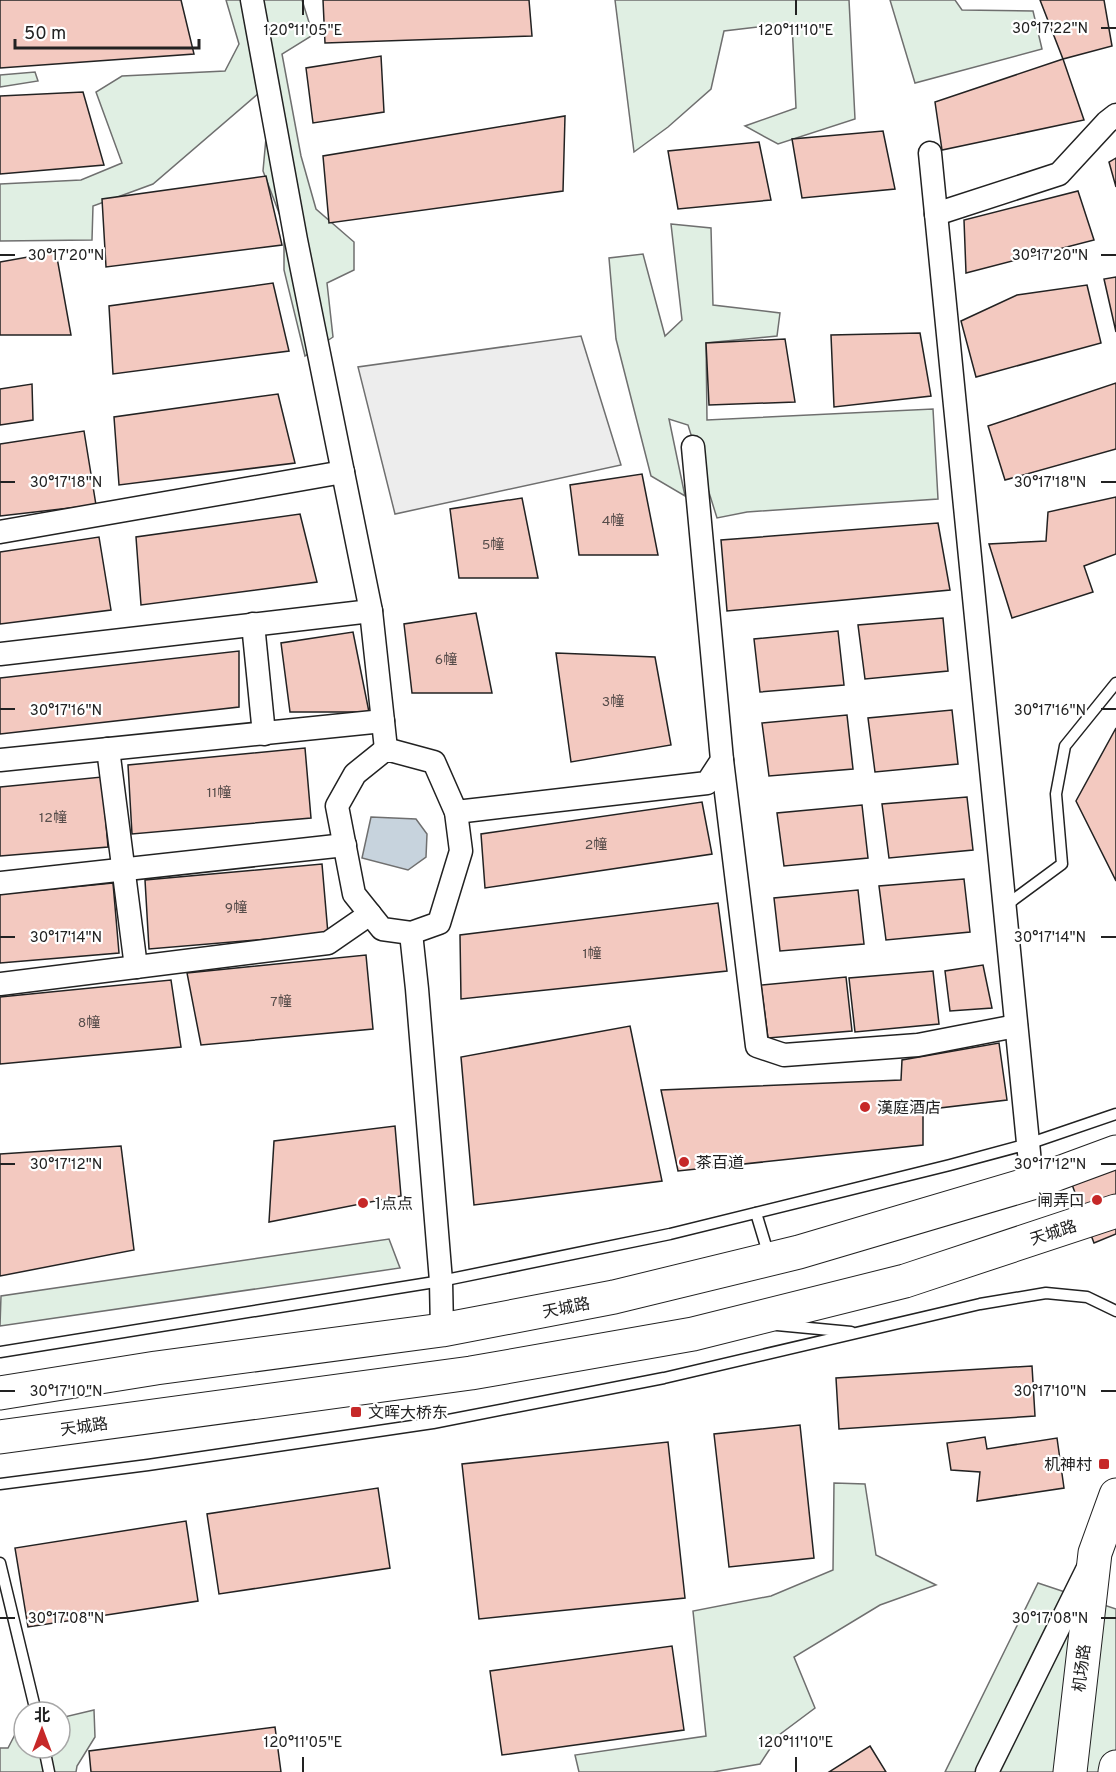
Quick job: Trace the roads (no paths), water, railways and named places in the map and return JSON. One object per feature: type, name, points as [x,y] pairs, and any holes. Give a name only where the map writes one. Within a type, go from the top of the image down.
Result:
[{"type":"main road","name":"天城路","points":[[0,1393],[156,1368],[442,1330],[614,1297],[770,1259],[1032,1183],[1116,1152]]},
{"type":"main road","name":"天城路","points":[[0,1437],[471,1373],[693,1334],[905,1281],[1116,1211]]},
{"type":"main road","name":"机场路","points":[[1070,1772],[1095,1553],[1116,1495]]},
{"type":"main road","points":[[1115,1772],[1116,1767]]},
{"type":"street","points":[[252,0],[294,228],[371,611],[386,749]]},
{"type":"street","points":[[936,214],[1059,174],[1116,115]]},
{"type":"street","points":[[930,153],[1032,1183]]},
{"type":"street","points":[[693,447],[722,760],[758,1046],[784,1055],[907,1046],[1016,1026]]},
{"type":"street","points":[[0,532],[343,472]]},
{"type":"street","points":[[0,654],[371,611]]},
{"type":"street","points":[[254,624],[264,734]]},
{"type":"street","points":[[0,760],[383,722]]},
{"type":"street","points":[[108,749],[136,967]]},
{"type":"street","points":[[386,749],[434,762],[456,812],[461,851],[440,923],[411,933],[382,929],[354,894],[337,806],[355,774],[386,749]]},
{"type":"street","points":[[456,812],[707,783],[722,760]]},
{"type":"street","points":[[0,884],[345,845]]},
{"type":"street","points":[[0,984],[328,943],[370,914]]},
{"type":"street","points":[[411,933],[441,1281],[442,1330]]},
{"type":"street","points":[[987,1772],[1095,1553]]},
{"type":"lane","points":[[1005,906],[1062,864],[1056,794],[1065,746],[1116,683]]},
{"type":"lane","points":[[0,1352],[441,1281],[670,1234],[1028,1144],[1116,1114]]},
{"type":"lane","points":[[756,1213],[770,1259]]},
{"type":"lane","points":[[0,1484],[433,1423],[664,1378],[980,1304],[1046,1293],[1087,1297],[1116,1311]]},
{"type":"lane","points":[[741,1322],[860,1333]]},
{"type":"lane","points":[[0,1563],[33,1700]]},
{"type":"place","name":"漢庭酒店","points":[[865,1107]]},
{"type":"place","name":"茶百道","points":[[684,1162]]},
{"type":"place","name":"闸弄口","points":[[1097,1200]]},
{"type":"place","name":"1点点","points":[[363,1203]]},
{"type":"place","name":"文晖大桥东","points":[[356,1412]]},
{"type":"place","name":"机神村","points":[[1104,1464]]}]
